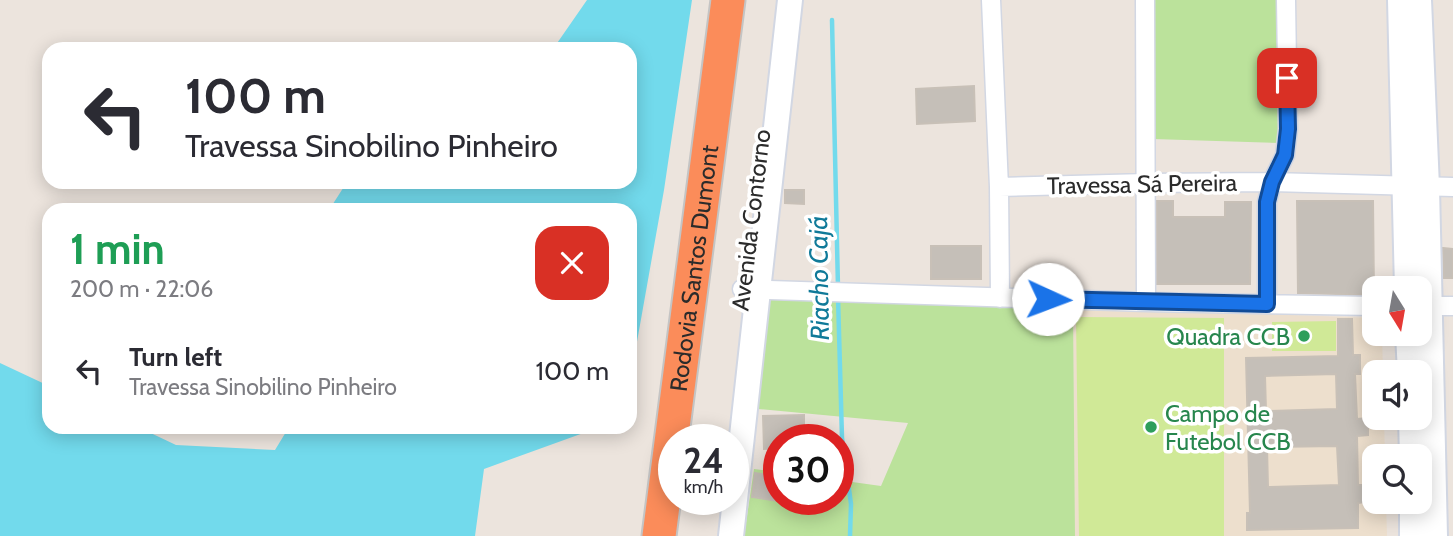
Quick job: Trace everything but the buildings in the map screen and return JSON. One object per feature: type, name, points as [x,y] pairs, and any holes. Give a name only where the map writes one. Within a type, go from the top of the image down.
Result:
[{"type":"highway","name":"Rodovia Santos Dumont","points":[[659,536],[728,0]]},
{"type":"street","name":"Avenida Contorno","points":[[728,424],[750,290],[774,0]]},
{"type":"street","points":[[736,424],[750,290],[790,0]]},
{"type":"street","points":[[991,0],[999,187],[1000,298]]},
{"type":"street","points":[[1145,0],[1146,302]]},
{"type":"street","points":[[1267,304],[1267,202],[1272,182],[1285,155],[1288,129],[1286,0]]},
{"type":"street","points":[[1400,0],[1410,35],[1415,187],[1408,276]]},
{"type":"street","points":[[1410,35],[1419,0]]},
{"type":"street","name":"Travessa Sá Pereira","points":[[999,187],[1272,182],[1453,187]]},
{"type":"street","points":[[1415,187],[1434,306],[1430,530]]},
{"type":"street","points":[[750,290],[1362,306]]},
{"type":"street","points":[[1420,514],[1430,530]]},
{"type":"street","points":[[715,536],[722,515]]},
{"type":"street","points":[[730,515],[731,536]]},
{"type":"shaded area","points":[[1073,307],[1362,318],[1362,346],[1382,346],[1383,360],[1362,360],[1362,430],[1384,430],[1385,444],[1362,444],[1362,514],[1386,514],[1387,536],[1075,536]]},
{"type":"green space","points":[[1150,0],[1280,0],[1281,143],[1153,139]]},
{"type":"green space","points":[[767,297],[1073,307],[1075,536],[744,536],[754,469],[763,470],[763,515],[854,515],[854,482],[881,486],[908,423],[758,409]]},
{"type":"green space","name":"Campo de Futebol CCB","points":[[1076,317],[1224,318],[1224,536],[1079,536]]},
{"type":"green space","name":"Quadra CCB","points":[[1336,321],[1336,351],[1272,351],[1272,322]]},
{"type":"water","points":[[587,0],[692,0],[664,190],[637,342],[637,203],[334,203],[342,189],[637,189],[637,42],[558,42]]},
{"type":"water","points":[[0,363],[42,383],[42,434],[153,434],[176,445],[275,450],[285,434],[581,434],[484,469],[475,536],[0,536]]},
{"type":"waterway","name":"Riacho Cajá","points":[[832,20],[838,288]]},
{"type":"waterway","name":"Riacho Cajá","points":[[838,297],[842,438],[851,504],[850,536]]},
{"type":"place","name":"Quadra CCB","points":[[1304,336]]},
{"type":"place","name":"Campo de Futebol CCB","points":[[1151,427]]},
{"type":"route","points":[[1048,299],[1267,304],[1267,202],[1272,182],[1285,155],[1288,129],[1287,78]]}]
